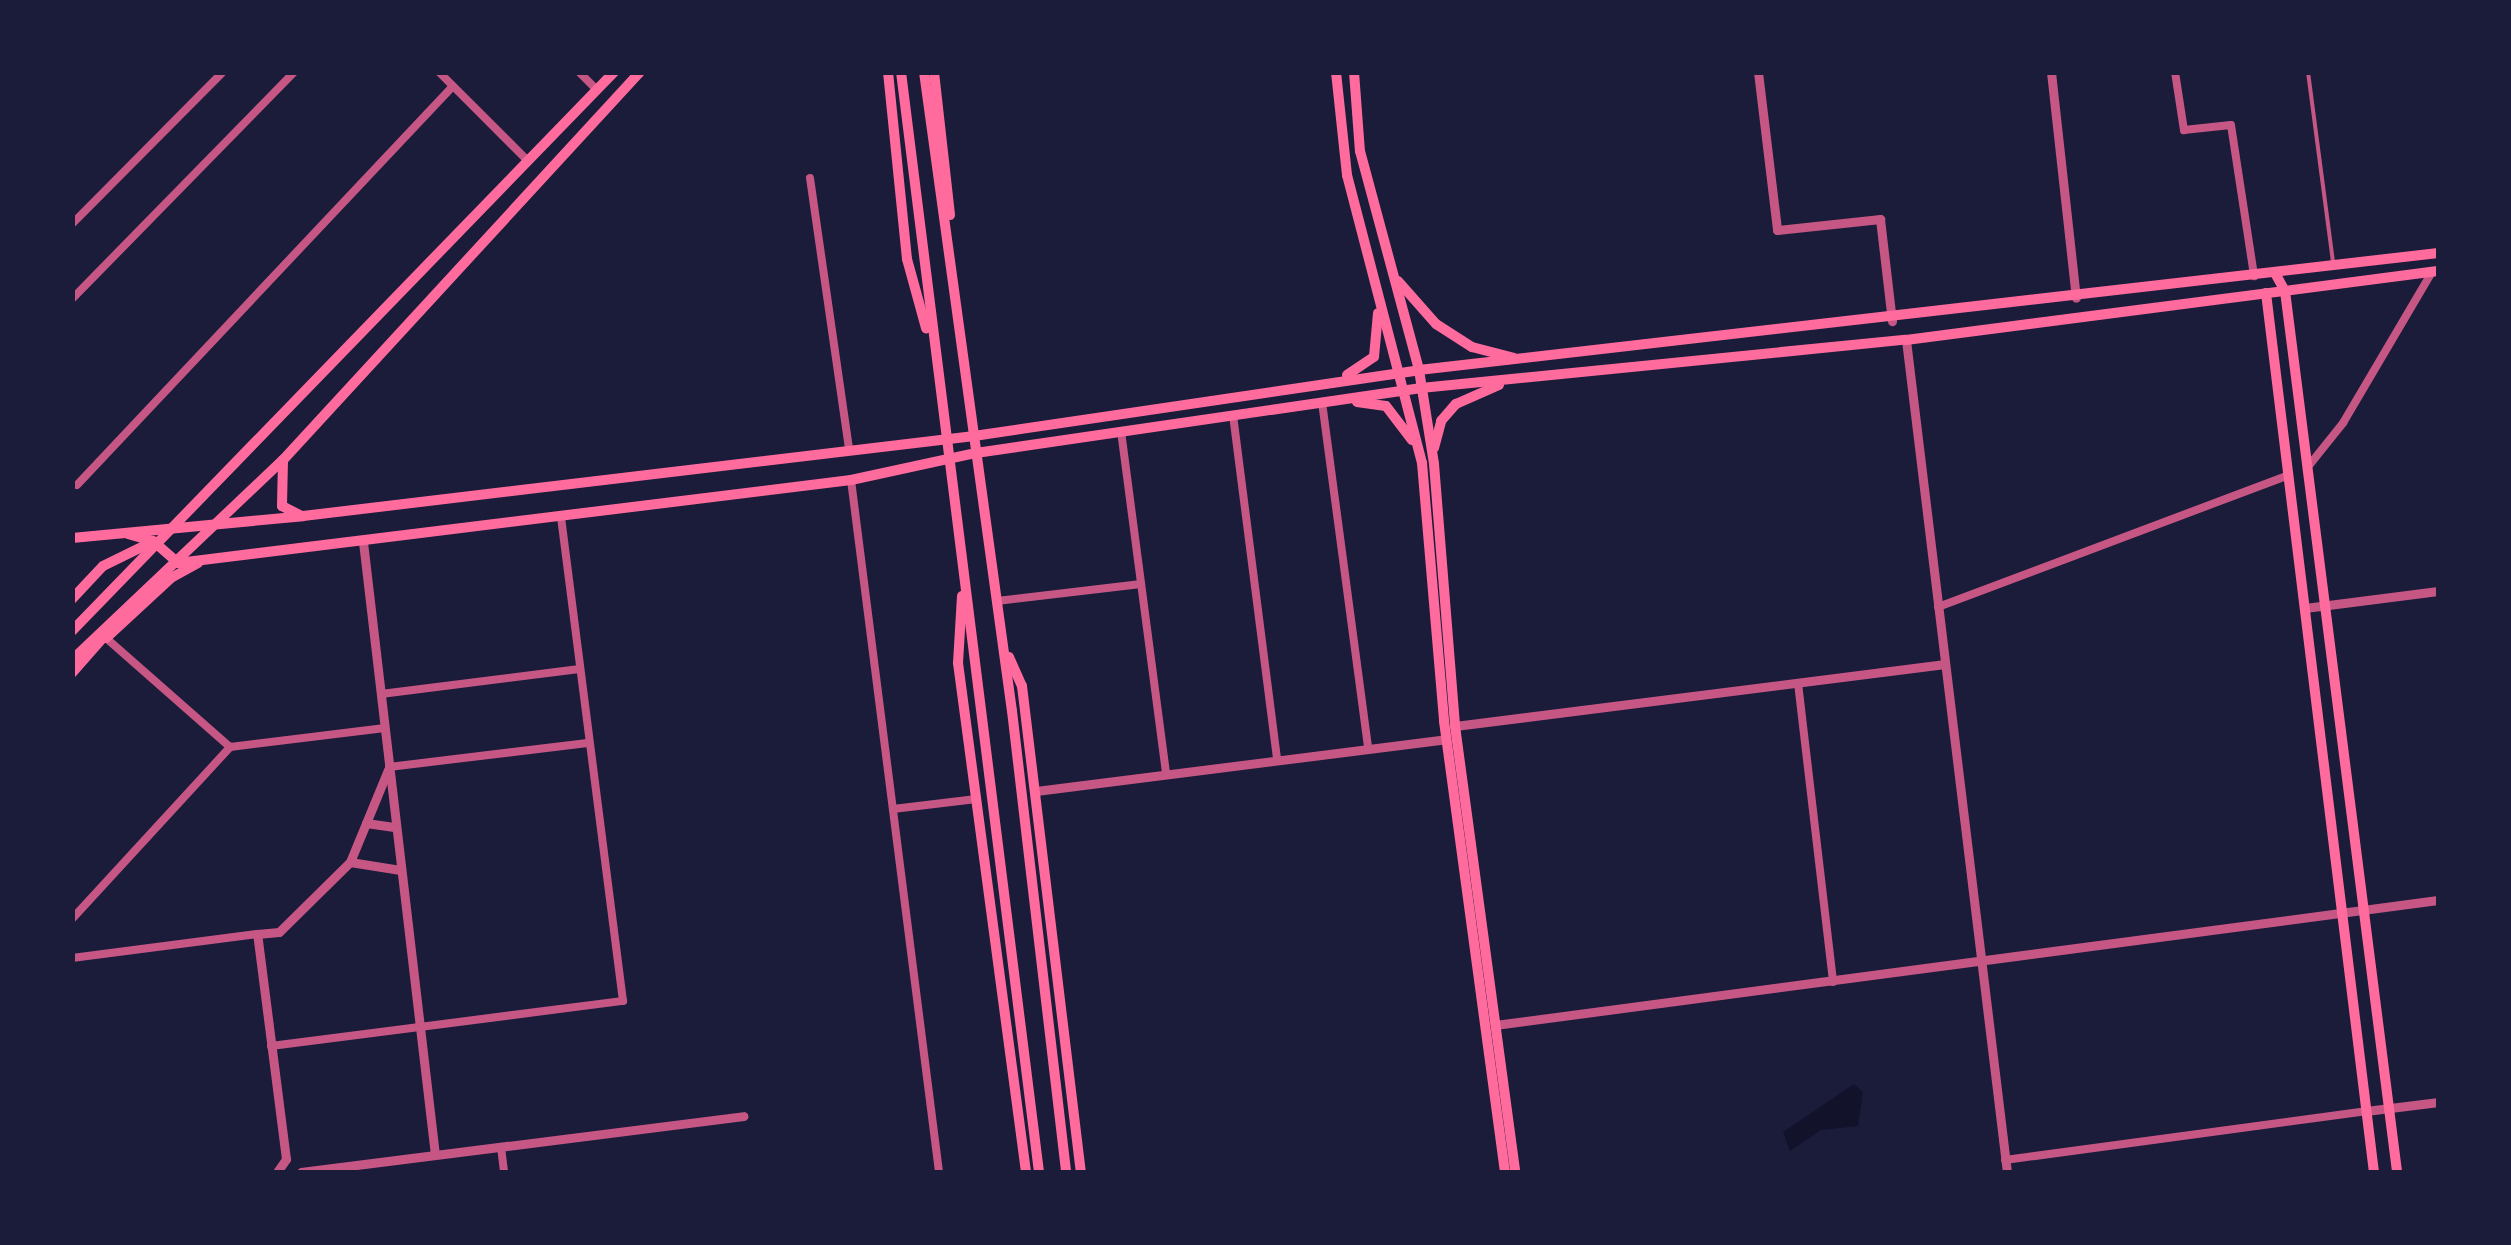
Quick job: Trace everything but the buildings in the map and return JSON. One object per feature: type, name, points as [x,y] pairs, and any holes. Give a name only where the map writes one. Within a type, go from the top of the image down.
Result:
[{"type":"main road","points":[[72,600],[103,566],[171,528],[614,72]]},
{"type":"main road","points":[[72,660],[219,527],[640,72]]},
{"type":"main road","points":[[888,72],[907,259],[935,362]]},
{"type":"main road","points":[[902,72],[944,439],[1039,1172]]},
{"type":"main road","points":[[924,72],[997,601],[1066,1172]]},
{"type":"main road","points":[[934,72],[951,271]]},
{"type":"main road","points":[[1336,72],[1345,165],[1430,467],[1446,739],[1505,1172]]},
{"type":"main road","points":[[1354,72],[1360,151],[1421,388],[1455,726],[1515,1172]]},
{"type":"main road","points":[[72,538],[219,527],[974,436],[1401,372],[1892,321],[2438,253]]},
{"type":"main road","points":[[119,532],[153,541],[178,563],[851,480],[947,462],[976,452],[1421,388],[1906,340],[2435,271]]},
{"type":"main road","points":[[1392,272],[1436,324],[1472,347],[1519,359]]},
{"type":"main road","points":[[2275,273],[2286,291],[2397,1172]]},
{"type":"main road","points":[[2275,273],[2266,293],[2374,1172]]},
{"type":"main road","points":[[1321,384],[1362,370],[1374,357],[1378,292]]},
{"type":"main road","points":[[1430,467],[1441,421],[1456,404],[1521,378]]},
{"type":"main road","points":[[1324,402],[1386,406],[1406,425],[1430,467]]},
{"type":"main road","points":[[283,460],[282,506],[303,516]]},
{"type":"main road","points":[[72,630],[153,541]]},
{"type":"main road","points":[[72,674],[171,578],[204,560]]},
{"type":"main road","points":[[964,575],[958,663],[1026,1172]]},
{"type":"main road","points":[[106,638],[108,624]]},
{"type":"main road","points":[[1002,642],[1022,686],[1081,1172]]},
{"type":"street","points":[[72,224],[223,72]]},
{"type":"street","points":[[72,299],[294,72]]},
{"type":"street","points":[[439,72],[528,160]]},
{"type":"street","points":[[579,72],[597,90]]},
{"type":"street","points":[[1758,72],[1776,230],[1880,218],[1892,321]]},
{"type":"street","points":[[2050,72],[2076,298]]},
{"type":"street","points":[[2176,72],[2184,130],[2231,125],[2254,276]]},
{"type":"street","points":[[77,485],[453,86]]},
{"type":"street","points":[[810,178],[849,450]]},
{"type":"street","points":[[2307,468],[2343,424],[2435,271]]},
{"type":"street","points":[[1906,340],[2007,1172]]},
{"type":"street","points":[[1324,402],[1368,749]]},
{"type":"street","points":[[1232,415],[1277,760]]},
{"type":"street","points":[[1121,431],[1166,774]]},
{"type":"street","points":[[1938,606],[2289,476]]},
{"type":"street","points":[[851,480],[939,1172]]},
{"type":"street","points":[[271,1046],[623,1001],[561,518]]},
{"type":"street","points":[[363,542],[434,1156]]},
{"type":"street","points":[[997,601],[1141,584]]},
{"type":"street","points":[[2305,608],[2438,591]]},
{"type":"street","points":[[106,638],[230,747]]},
{"type":"street","points":[[1455,726],[1945,664]]},
{"type":"street","points":[[381,694],[579,669]]},
{"type":"street","points":[[1798,682],[1833,982]]},
{"type":"street","points":[[72,919],[230,747],[385,728]]},
{"type":"street","points":[[1036,791],[1446,739]]},
{"type":"street","points":[[389,767],[588,743]]},
{"type":"street","points":[[72,958],[279,932],[350,862],[389,767]]},
{"type":"street","points":[[893,810],[976,799]]},
{"type":"street","points":[[366,822],[396,827]]},
{"type":"street","points":[[350,862],[400,870]]},
{"type":"street","points":[[1495,1025],[2438,900]]},
{"type":"street","points":[[257,934],[286,1158],[277,1172]]},
{"type":"street","points":[[2006,1160],[2438,1102]]},
{"type":"street","points":[[301,1172],[743,1116]]},
{"type":"street","points":[[501,1147],[504,1172]]},
{"type":"lane","points":[[2308,72],[2334,266]]},
{"type":"shaded area","points":[[1854,1084],[1863,1092],[1858,1126],[1821,1130],[1790,1151],[1783,1132]]}]
